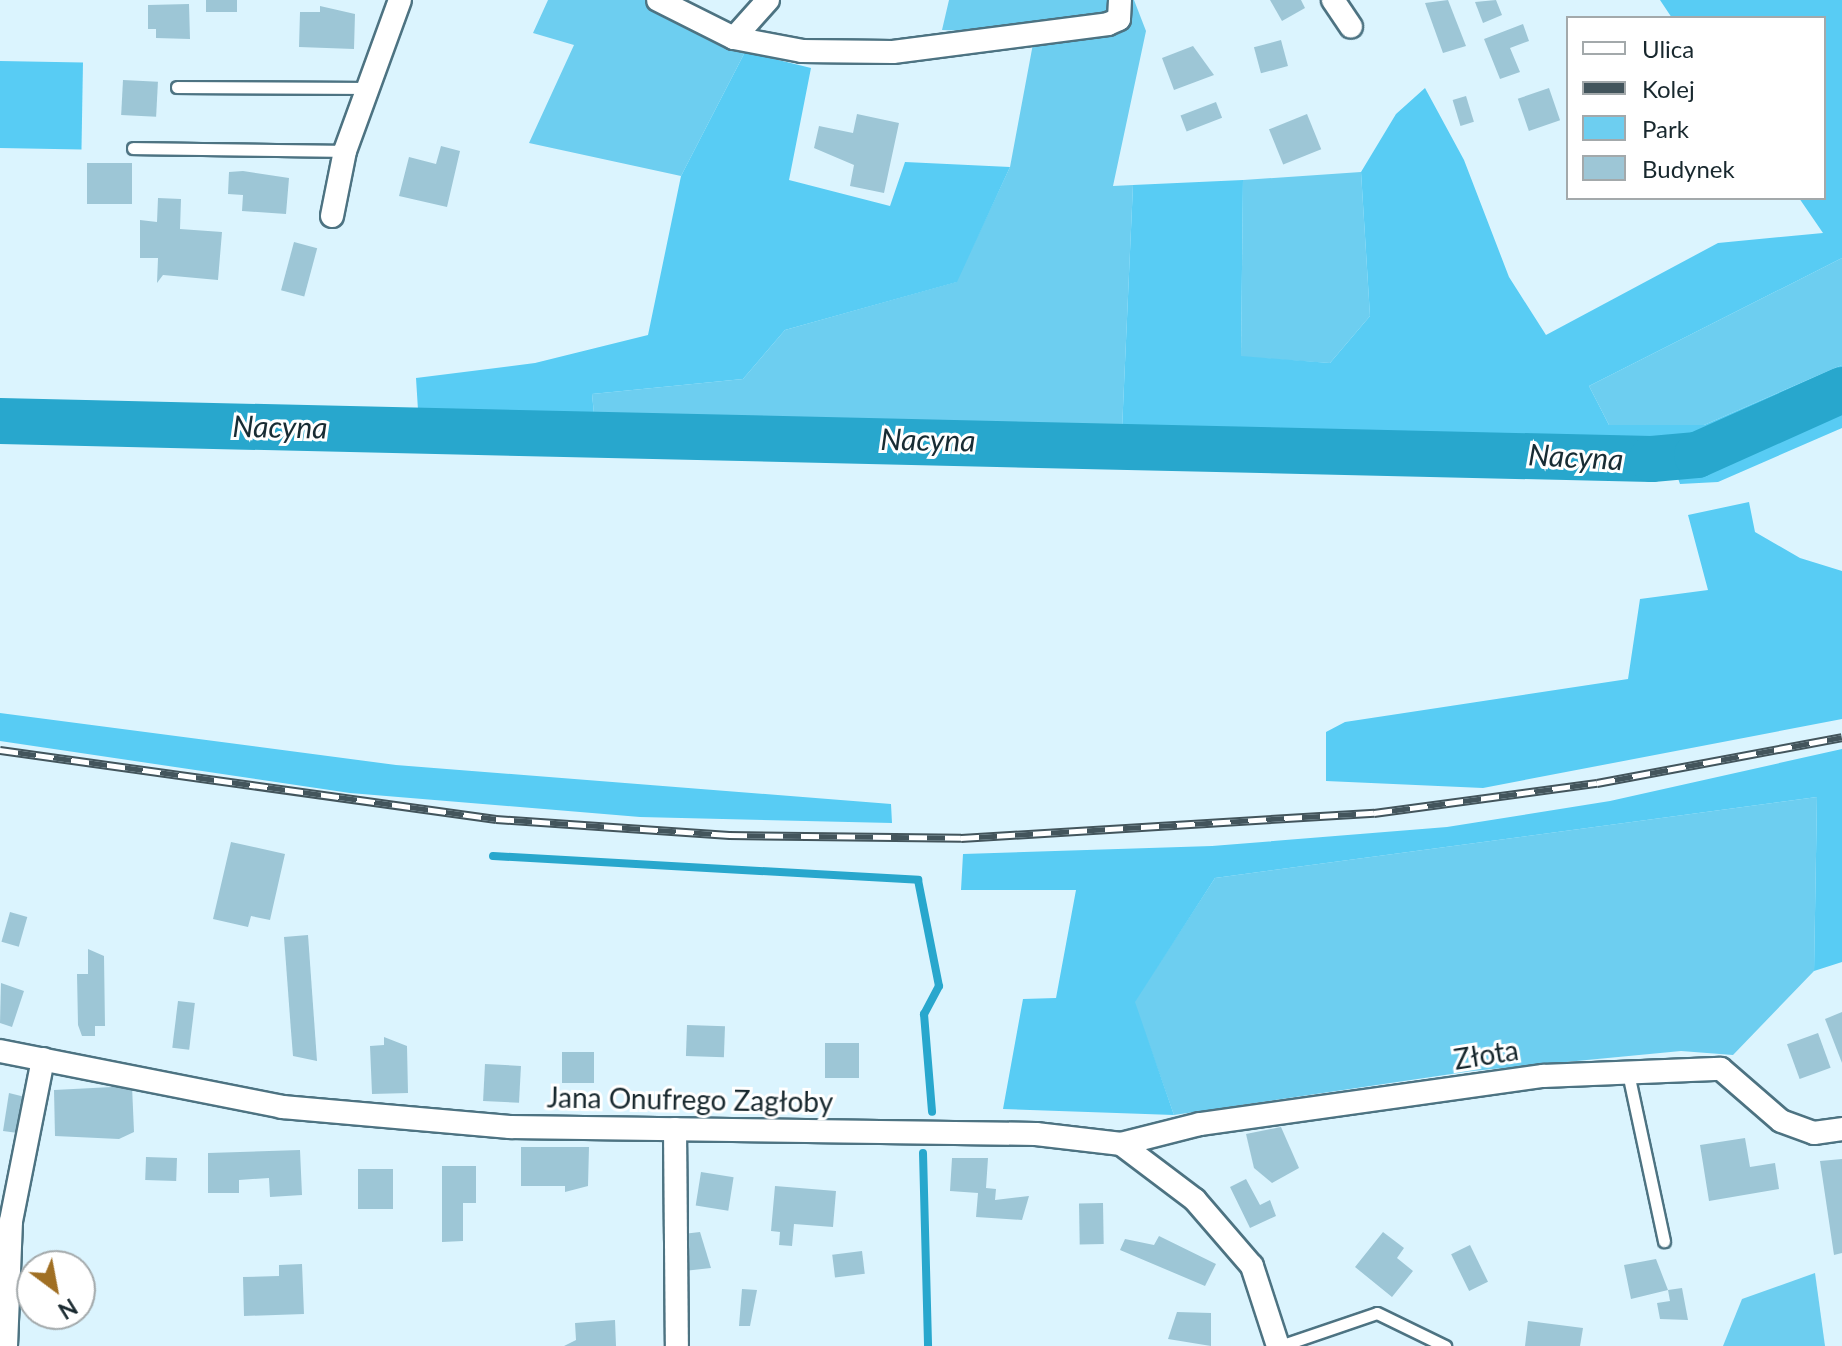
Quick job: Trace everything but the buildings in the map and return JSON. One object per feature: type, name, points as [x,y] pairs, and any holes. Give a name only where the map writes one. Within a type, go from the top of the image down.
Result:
[{"type":"street","points":[[332,216],[345,151],[400,0]]},
{"type":"street","points":[[658,0],[734,38],[802,51],[893,52],[1108,24],[1119,19],[1120,0]]},
{"type":"street","points":[[734,38],[768,0]]},
{"type":"street","points":[[1333,0],[1351,27]]},
{"type":"street","name":"Jana Onufrego Zagłoby","points":[[0,1051],[282,1107],[510,1127],[1036,1134],[1121,1144]]},
{"type":"street","points":[[6,1346],[11,1221],[43,1059]]},
{"type":"street","name":"Złota","points":[[1121,1144],[1200,1124],[1543,1076],[1721,1069],[1781,1121],[1814,1133],[1842,1129]]},
{"type":"street","points":[[675,1129],[677,1346]]},
{"type":"street","points":[[1121,1144],[1195,1200],[1252,1266],[1279,1346]]},
{"type":"lane","points":[[177,87],[368,88]]},
{"type":"lane","points":[[133,148],[345,151]]},
{"type":"lane","points":[[1628,1073],[1664,1241]]},
{"type":"lane","points":[[1279,1346],[1377,1313],[1445,1346]]},
{"type":"green space","points":[[548,0],[649,0],[745,52],[681,176],[529,143],[574,45],[533,33]]},
{"type":"green space","points":[[949,0],[1134,0],[1146,31],[1113,186],[1133,185],[1122,430],[594,414],[592,394],[743,379],[785,330],[956,282],[1010,167],[1035,33],[942,30]]},
{"type":"green space","points":[[1361,172],[1370,316],[1330,363],[1241,357],[1243,180]]},
{"type":"green space","points":[[1842,258],[1842,365],[1704,425],[1609,425],[1589,386]]},
{"type":"green space","points":[[1817,797],[1814,971],[1733,1055],[1681,1051],[1472,1071],[1174,1115],[1134,1002],[1215,878]]},
{"type":"green space","points":[[1815,1273],[1825,1346],[1723,1346],[1742,1299]]},
{"type":"shaded area","points":[[1660,0],[1842,0],[1842,258],[1589,386],[1609,425],[1704,425],[1842,365],[1842,380],[1700,444],[1605,449],[1122,430],[1133,185],[1243,180],[1241,356],[1330,363],[1370,316],[1361,172],[1396,114],[1425,88],[1464,160],[1509,277],[1546,335],[1718,243],[1823,233],[1800,200],[1826,200],[1826,16],[1671,16]]},
{"type":"shaded area","points":[[745,52],[811,68],[789,180],[890,206],[905,162],[1010,167],[957,282],[785,330],[743,379],[592,394],[594,414],[418,410],[416,378],[535,363],[648,335],[681,176]]},
{"type":"shaded area","points":[[0,61],[83,62],[81,149],[0,148]]},
{"type":"shaded area","points":[[1842,400],[1842,428],[1718,482],[1680,484],[1674,467],[1699,464]]},
{"type":"shaded area","points":[[1749,502],[1755,532],[1800,558],[1842,571],[1842,719],[1483,788],[1326,781],[1326,732],[1345,722],[1628,679],[1640,599],[1708,590],[1688,515]]},
{"type":"shaded area","points":[[0,713],[396,765],[891,804],[892,823],[640,817],[350,793],[0,741]]},
{"type":"shaded area","points":[[1842,749],[1842,962],[1814,971],[1817,797],[1215,878],[1135,1002],[1174,1115],[1003,1109],[1023,999],[1056,998],[1076,890],[961,890],[963,854],[1212,846],[1447,827],[1610,801]]},
{"type":"waterway","name":"Nacyna","points":[[0,421],[1652,459],[1697,455],[1842,390]]},
{"type":"waterway","points":[[199,425],[210,443]]},
{"type":"waterway","points":[[493,856],[918,880],[939,986],[924,1014],[932,1112]]},
{"type":"waterway","points":[[923,1153],[928,1346]]},
{"type":"railway","points":[[0,750],[496,819],[729,835],[961,838],[1374,813],[1597,783],[1842,737]]}]
